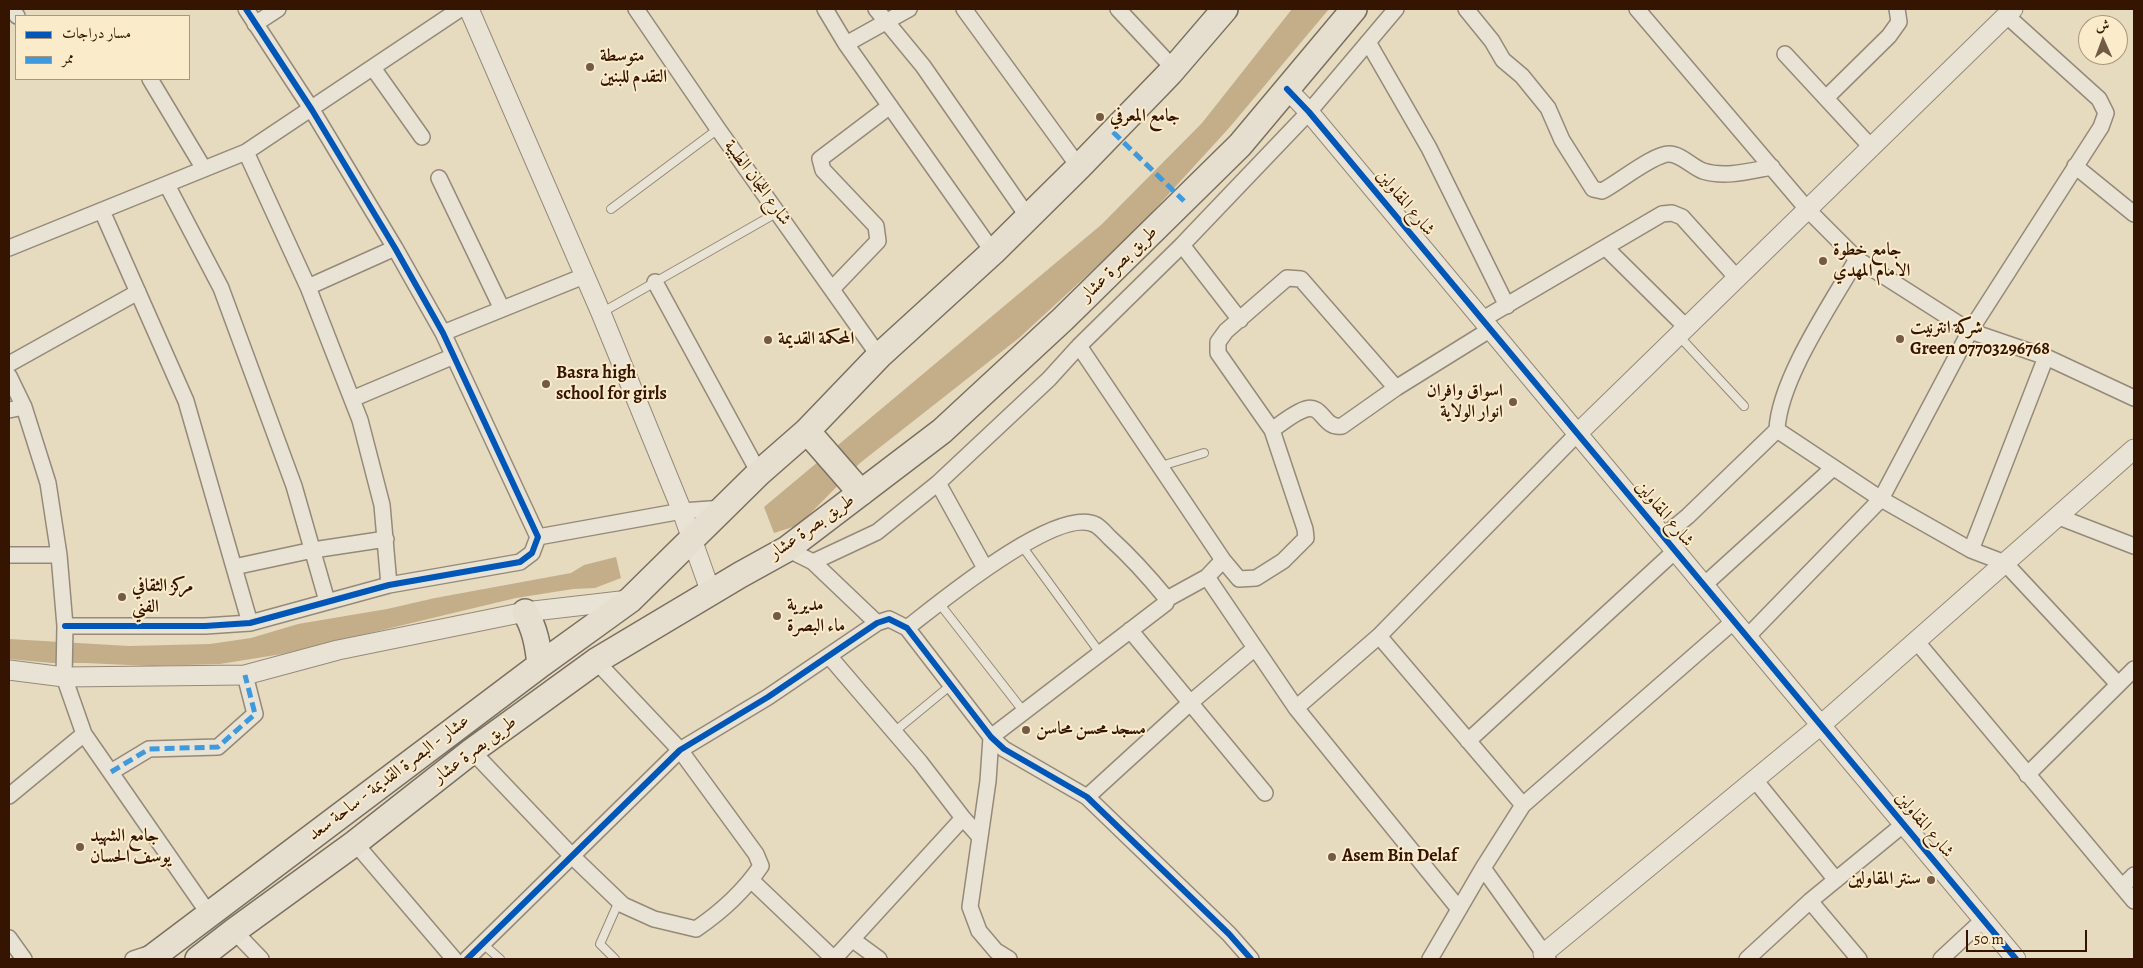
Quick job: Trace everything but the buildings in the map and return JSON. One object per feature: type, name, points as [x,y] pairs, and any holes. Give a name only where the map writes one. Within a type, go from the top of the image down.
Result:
[{"type":"main road","name":"عشار - البصرة القديمة - ساحة سعد","points":[[156,954],[540,665],[630,600],[759,473],[812,437],[879,356],[993,252],[1079,167],[1174,69],[1225,9]]},
{"type":"main road","name":"طريق بصرة عشار","points":[[198,959],[355,843],[472,751],[596,661],[787,549],[856,488],[942,431],[1063,318],[1240,145],[1354,9]]},
{"type":"main road","points":[[812,437],[856,488]]},
{"type":"main road","points":[[525,612],[532,623],[539,651],[540,665]]},
{"type":"street","points":[[65,629],[205,626],[250,623],[388,585],[520,562],[532,553],[538,537],[443,333],[395,248],[312,110],[246,9]]},
{"type":"street","points":[[255,24],[278,9]]},
{"type":"street","points":[[9,248],[246,152],[312,110],[460,9]]},
{"type":"street","points":[[469,9],[601,313],[682,511],[711,593]]},
{"type":"street","name":"شارع اللجان الطبية","points":[[636,9],[718,129],[879,356]]},
{"type":"street","points":[[824,9],[846,44],[993,252]]},
{"type":"street","points":[[876,9],[923,66],[1028,217]]},
{"type":"street","points":[[846,44],[910,9]]},
{"type":"street","points":[[964,9],[1079,167]]},
{"type":"street","points":[[1118,9],[1174,69]]},
{"type":"street","points":[[813,562],[877,532],[938,483],[1049,379],[1079,346],[1182,245],[1309,112],[1396,9]]},
{"type":"street","points":[[1466,9],[1492,41],[1503,60],[1522,76],[1548,108],[1562,140],[1593,189],[1602,191],[1658,156],[1669,154],[1701,170],[1715,174],[1772,167]]},
{"type":"street","points":[[1637,9],[1807,209],[1857,259],[1970,331],[2046,357],[2134,398]]},
{"type":"street","points":[[1826,98],[1889,36],[1899,22],[1897,9]]},
{"type":"street","points":[[1296,708],[1379,636],[1578,433],[2010,12],[2098,99],[2106,113],[2101,128],[1970,331],[1881,499],[1747,637]]},
{"type":"street","points":[[1368,42],[1429,148],[1507,306]]},
{"type":"street","points":[[1785,54],[1871,147]]},
{"type":"street","points":[[374,68],[422,137]]},
{"type":"street","points":[[151,80],[204,169]]},
{"type":"street","name":"شارع المقاولين","points":[[1287,89],[1309,112],[1487,324],[2016,959]]},
{"type":"street","points":[[832,289],[878,241],[876,226],[823,170],[820,159],[890,106]]},
{"type":"street","points":[[246,152],[308,288],[360,420],[382,505],[388,585]]},
{"type":"street","points":[[2075,166],[2134,214]]},
{"type":"street","points":[[439,178],[502,309]]},
{"type":"street","points":[[167,185],[221,288],[294,486],[327,601]]},
{"type":"street","points":[[102,211],[186,401],[250,623]]},
{"type":"street","points":[[1272,430],[1306,409],[1313,408],[1319,411],[1330,425],[1335,427],[1342,426],[1487,324],[1507,306],[1662,214],[1672,213],[1682,217],[1737,278]]},
{"type":"street","points":[[1182,245],[1240,320]]},
{"type":"street","points":[[308,288],[395,248]]},
{"type":"street","points":[[1606,248],[1682,331]]},
{"type":"street","points":[[1468,741],[1670,543],[1688,516],[1777,430],[1778,413],[1790,382],[1812,336],[1857,259]]},
{"type":"street","points":[[443,333],[584,276]]},
{"type":"street","points":[[1079,346],[1238,578],[1256,578],[1284,561],[1306,538],[1305,529],[1272,430],[1218,353],[1218,342],[1226,331],[1287,278],[1301,279],[1396,388]]},
{"type":"street","points":[[655,282],[759,473]]},
{"type":"street","points":[[9,364],[138,292]]},
{"type":"street","points":[[352,399],[454,356]]},
{"type":"street","points":[[1971,550],[2046,357]]},
{"type":"street","points":[[9,376],[24,407],[48,483],[59,555],[65,629],[64,674],[84,734],[209,914]]},
{"type":"street","points":[[9,410],[24,407]]},
{"type":"street","points":[[1777,430],[1881,499],[1971,550],[2005,563],[2118,684]]},
{"type":"street","points":[[1483,868],[1543,958],[1821,725],[2060,517],[2134,449]]},
{"type":"street","points":[[1704,585],[1833,468]]},
{"type":"street","points":[[938,483],[985,568]]},
{"type":"street","points":[[538,537],[682,511],[724,508]]},
{"type":"street","points":[[2060,517],[2134,546]]},
{"type":"street","points":[[907,628],[985,568],[1050,530],[1073,523],[1095,524],[1132,558],[1168,599]]},
{"type":"street","points":[[234,567],[312,550],[386,539]]},
{"type":"street","points":[[787,549],[813,562],[877,622]]},
{"type":"street","points":[[9,555],[59,555]]},
{"type":"street","points":[[1009,959],[996,951],[979,931],[970,907],[991,737],[1168,599],[1207,577],[1224,560]]},
{"type":"street","points":[[1207,577],[1296,708],[1459,909]]},
{"type":"street","points":[[9,670],[64,674],[245,675],[338,650],[525,612],[630,600]]},
{"type":"street","points":[[467,959],[680,750],[768,697],[877,622],[889,619],[907,628],[991,737],[1004,749],[1087,797],[1229,934],[1251,959]]},
{"type":"street","points":[[1430,959],[1483,868],[1523,805],[1734,620]]},
{"type":"street","points":[[1130,630],[1265,793]]},
{"type":"street","points":[[1379,636],[1523,805]]},
{"type":"street","points":[[1917,642],[2134,901]]},
{"type":"street","points":[[1087,797],[1190,703],[1255,648]]},
{"type":"street","points":[[829,656],[920,762],[963,818],[980,836]]},
{"type":"street","points":[[472,751],[572,856],[623,905],[654,919],[696,929],[714,917],[751,880],[760,866],[756,854],[680,750],[596,661]]},
{"type":"street","points":[[2027,775],[2134,669]]},
{"type":"street","points":[[110,772],[149,749],[218,747],[255,714],[245,675]]},
{"type":"street","points":[[9,796],[84,734]]},
{"type":"street","points":[[1755,780],[1836,880]]},
{"type":"street","points":[[751,880],[834,959],[963,818]]},
{"type":"street","points":[[1747,959],[1810,901],[1904,824]]},
{"type":"street","points":[[355,843],[454,959]]},
{"type":"street","points":[[2122,887],[2134,876]]},
{"type":"street","points":[[1810,901],[1859,959]]},
{"type":"street","points":[[1941,959],[1983,920]]},
{"type":"street","points":[[234,931],[261,959]]},
{"type":"street","points":[[9,938],[24,959]]},
{"type":"street","points":[[853,940],[879,959]]},
{"type":"street","points":[[133,959],[156,954]]},
{"type":"lane","points":[[611,209],[718,129]]},
{"type":"lane","points":[[601,313],[778,212]]},
{"type":"lane","points":[[1682,331],[1744,406]]},
{"type":"lane","points":[[1160,466],[1204,453]]},
{"type":"lane","points":[[1022,546],[1100,653]]},
{"type":"lane","points":[[939,603],[1024,712]]},
{"type":"lane","points":[[894,732],[951,685]]},
{"type":"lane","points":[[616,959],[600,944],[619,901]]},
{"type":"lane","points":[[483,944],[500,959]]},
{"type":"shaded area","points":[[1292,9],[1329,9],[1229,128],[1134,232],[1019,338],[860,463],[799,525],[774,533],[764,507],[1101,225],[1202,123]]},
{"type":"shaded area","points":[[616,557],[621,578],[595,588],[573,589],[516,598],[282,654],[220,664],[151,666],[52,663],[9,659],[9,639],[129,646],[210,644],[251,638],[298,624],[387,609],[435,598],[571,573],[584,565]]},
{"type":"marked path","points":[[1113,132],[1184,201]]},
{"type":"marked path","points":[[111,772],[149,749],[218,747],[255,714],[245,675]]},
{"type":"cycle path","points":[[65,626],[205,626],[250,623],[389,585],[520,562],[532,553],[538,537],[443,333],[395,248],[312,110],[246,9]]},
{"type":"cycle path","points":[[1287,89],[1309,112],[2016,959]]},
{"type":"cycle path","points":[[467,959],[680,750],[768,697],[877,623],[889,619],[907,628],[991,737],[1004,749],[1087,797],[1229,934],[1251,959]]},
{"type":"place","name":"متوسطة التقدم للبنين","points":[[590,67]]},
{"type":"place","name":"جامع المعرفي","points":[[1100,117]]},
{"type":"place","name":"جامع خطوة الامام المهدي","points":[[1823,261]]},
{"type":"place","name":"شركة انترنيت Green 07703296768","points":[[1900,339]]},
{"type":"place","name":"المحكمة القديمة","points":[[768,340]]},
{"type":"place","name":"Basra high school for girls","points":[[546,384]]},
{"type":"place","name":"اسواق وافران انوار الولاية","points":[[1513,402]]},
{"type":"place","name":"مركز الثقافي الفني","points":[[122,597]]},
{"type":"place","name":"مديرية ماء البصرة","points":[[777,616]]},
{"type":"place","name":"مسجد محسن محاسن","points":[[1026,730]]},
{"type":"place","name":"جامع الشهيد يوسف الحسان","points":[[80,847]]},
{"type":"place","name":"Asem Bin Delaf","points":[[1332,857]]},
{"type":"place","name":"سنتر المقاولين","points":[[1931,880]]}]
